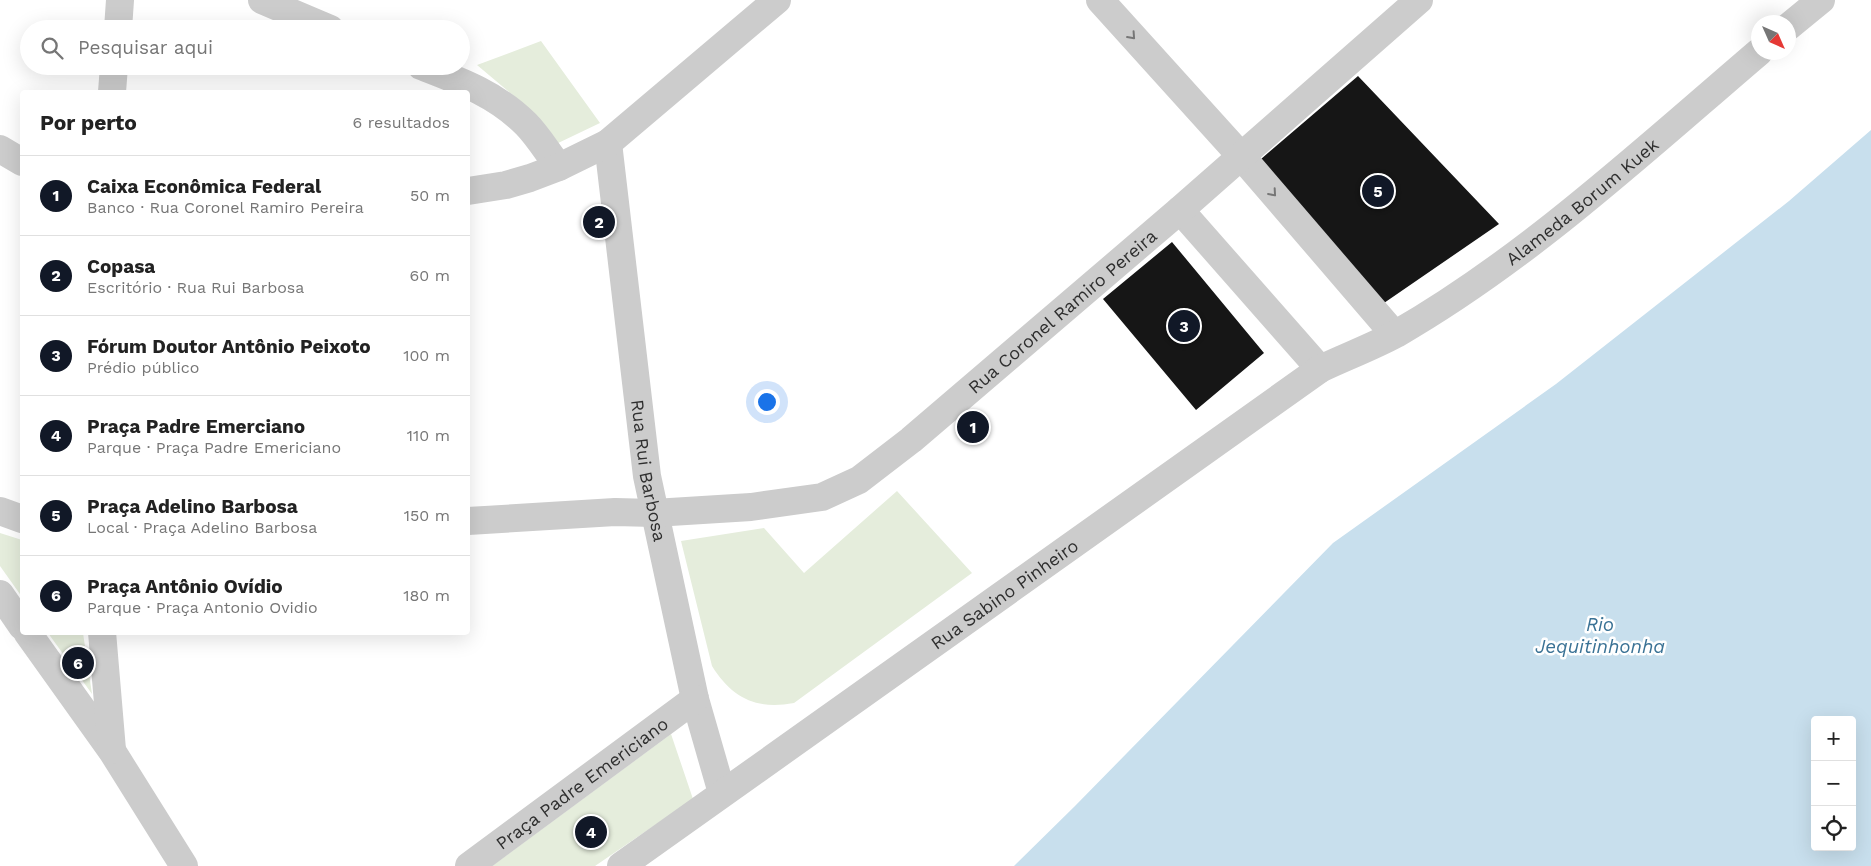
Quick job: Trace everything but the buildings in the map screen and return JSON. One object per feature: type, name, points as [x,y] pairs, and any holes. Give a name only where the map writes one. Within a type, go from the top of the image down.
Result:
[{"type":"street","points":[[119,20],[120,0]]},
{"type":"street","points":[[262,0],[309,20]]},
{"type":"street","points":[[470,191],[506,185],[559,167],[608,142],[777,0]]},
{"type":"street","points":[[1100,0],[1241,156],[1394,334]]},
{"type":"street","name":"Rua Coronel Ramiro Pereira","points":[[470,521],[615,512],[654,513],[751,507],[822,497],[859,480],[911,440],[1180,210],[1419,0]]},
{"type":"street","points":[[1796,20],[1821,0]]},
{"type":"street","name":"Alameda Borum Kuek","points":[[1394,334],[1449,300],[1548,231],[1751,59]]},
{"type":"street","points":[[112,90],[113,75]]},
{"type":"street","points":[[445,75],[469,84],[501,103],[526,125],[559,167]]},
{"type":"street","name":"Rua Rui Barbosa","points":[[608,142],[647,476],[695,699],[722,793]]},
{"type":"street","points":[[0,149],[20,161]]},
{"type":"street","points":[[1180,210],[1320,369]]},
{"type":"street","name":"Rua Sabino Pinheiro","points":[[621,866],[1320,369],[1394,334]]},
{"type":"street","points":[[0,511],[20,517]]},
{"type":"street","points":[[0,594],[20,623]]},
{"type":"street","points":[[29,635],[112,751],[184,866]]},
{"type":"street","points":[[102,635],[112,751]]},
{"type":"street","name":"Praça Padre Emericiano","points":[[469,866],[695,699]]},
{"type":"green space","points":[[541,41],[600,123],[554,145],[520,101],[477,65]]},
{"type":"green space","points":[[897,491],[972,573],[794,703],[768,705],[757,703],[737,694],[712,666],[681,541],[764,528],[804,573]]},
{"type":"green space","points":[[0,533],[20,539],[20,594],[0,566]]},
{"type":"green space","points":[[49,635],[83,635],[92,694]]},
{"type":"green space","points":[[671,734],[693,799],[595,866],[492,866]]},
{"type":"water","name":"Rio Jequitinhonha","points":[[1871,130],[1871,866],[1014,866],[1333,543],[1556,384],[1789,201]]},
{"type":"place","name":"Praça Adelino Barbosa","points":[[1378,191]]},
{"type":"place","name":"Copasa","points":[[599,222]]},
{"type":"place","name":"Fórum Doutor Antônio Peixoto","points":[[1184,326]]},
{"type":"place","name":"Caixa Econômica Federal","points":[[973,427]]},
{"type":"place","name":"Praça Antônio Ovídio","points":[[78,663]]},
{"type":"place","name":"Praça Padre Emerciano","points":[[591,832]]}]
